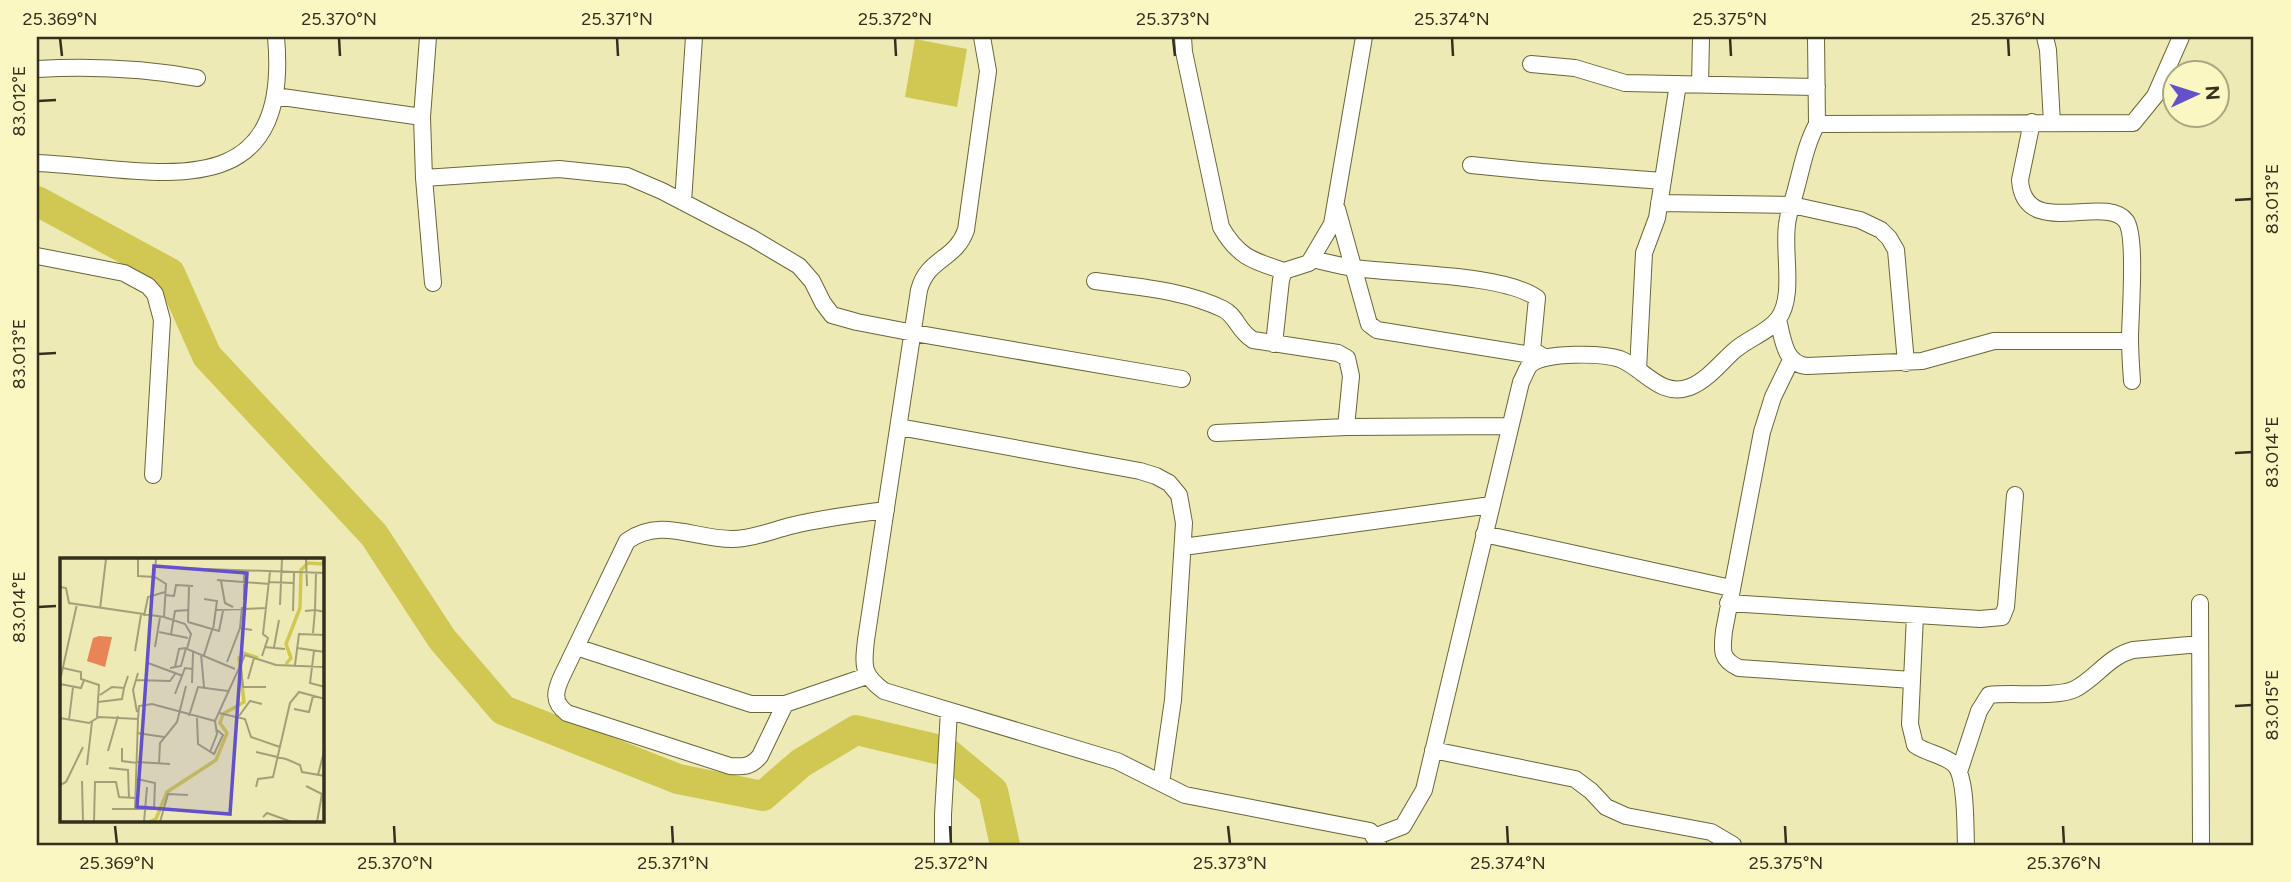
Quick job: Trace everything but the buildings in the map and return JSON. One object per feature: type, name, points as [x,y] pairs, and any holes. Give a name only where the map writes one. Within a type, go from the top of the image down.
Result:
[{"type":"street","points":[[37,163],[160,172],[212,168],[227,163],[255,142],[266,123],[275,96],[279,65],[276,37]]},
{"type":"street","points":[[428,37],[422,117],[433,283]]},
{"type":"street","points":[[683,202],[694,37]]},
{"type":"street","points":[[982,37],[988,71],[966,230],[957,248],[936,262],[922,278],[864,652],[867,676],[884,691],[1116,761],[1185,795],[1370,831],[1377,841],[1403,826],[1423,790],[1521,382],[1530,364],[1544,357]]},
{"type":"street","points":[[1183,37],[1221,227],[1242,256],[1284,271],[1308,263],[1332,224],[1364,37]]},
{"type":"street","points":[[1700,85],[1701,37]]},
{"type":"street","points":[[1336,206],[1369,324],[1377,330],[1544,357],[1601,356],[1619,359],[1639,370],[1658,386],[1674,390],[1690,387],[1703,380],[1745,341],[1766,331],[1778,320],[1785,307],[1786,226],[1809,138],[1817,124],[1816,37]]},
{"type":"street","points":[[2045,37],[2049,50],[2052,122]]},
{"type":"street","points":[[1817,124],[2133,123],[2155,96],[2181,37]]},
{"type":"street","points":[[1531,64],[1575,68],[1625,83],[1816,87]]},
{"type":"street","points":[[37,69],[112,67],[161,71],[197,78]]},
{"type":"street","points":[[1639,370],[1644,253],[1657,218],[1678,85]]},
{"type":"street","points":[[275,96],[422,117]]},
{"type":"street","points":[[2032,122],[2020,180],[2021,190],[2028,203],[2041,212],[2113,213],[2128,223],[2132,249],[2132,381]]},
{"type":"street","points":[[1471,165],[1663,181]]},
{"type":"street","points":[[424,178],[559,169],[627,176],[752,238],[799,266],[812,281],[832,315],[914,333],[1182,379]]},
{"type":"street","points":[[1659,203],[1792,205],[1860,220],[1881,230],[1896,250],[1906,363]]},
{"type":"street","points":[[37,256],[124,273],[148,286],[155,294],[162,320],[153,474]]},
{"type":"street","points":[[1312,259],[1353,268],[1492,282],[1527,291],[1537,298],[1532,350],[1544,357]]},
{"type":"street","points":[[1273,344],[1284,271]]},
{"type":"street","points":[[1095,281],[1151,288],[1194,299],[1224,309],[1231,314],[1243,334],[1253,340],[1338,353],[1347,358],[1351,376],[1346,427]]},
{"type":"street","points":[[1778,320],[1791,360],[1807,366],[1922,361],[1994,341],[2130,341]]},
{"type":"street","points":[[1791,360],[1773,397],[1762,432],[1730,595],[1724,631],[1724,655],[1729,663],[1739,668],[1912,680]]},
{"type":"street","points":[[1216,432],[1346,427],[1510,426]]},
{"type":"street","points":[[899,427],[1156,476],[1169,483],[1179,495],[1184,523],[1183,547],[1173,700],[1161,783]]},
{"type":"street","points":[[1484,534],[1730,595],[1915,615],[1980,619],[2002,617],[2006,607],[2015,495]]},
{"type":"street","points":[[1183,547],[1491,505]]},
{"type":"street","points":[[785,704],[754,763],[747,766],[730,766],[567,713],[556,701],[557,688],[627,541],[639,533],[665,529],[734,539],[828,518],[886,510]]},
{"type":"street","points":[[2200,603],[2201,845]]},
{"type":"street","points":[[1915,615],[1910,724],[1914,745],[1954,764],[1959,772],[1966,845]]},
{"type":"street","points":[[1959,772],[1979,711],[1989,695],[2068,692],[2122,653],[2200,644]]},
{"type":"street","points":[[576,647],[751,704],[785,704],[867,676]]},
{"type":"street","points":[[943,845],[949,710]]},
{"type":"street","points":[[1433,750],[1575,779],[1613,811],[1626,816],[1711,832],[1733,845]]},
{"type":"shaded area","points":[[915,39],[967,49],[957,107],[905,97]]},
{"type":"waterway","points":[[37,201],[170,273],[207,356],[374,535],[442,639],[503,710],[678,779],[763,796],[801,763],[856,730],[945,751],[993,791],[1005,845]]}]
